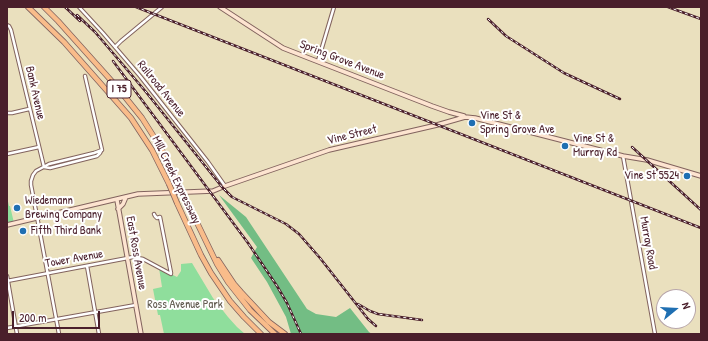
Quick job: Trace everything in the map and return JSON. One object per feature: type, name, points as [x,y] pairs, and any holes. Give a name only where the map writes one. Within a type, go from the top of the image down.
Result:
[{"type":"highway","name":"Mill Creek Expressway","points":[[28,7],[64,42],[131,118],[152,150],[211,273],[230,301],[261,334]]},
{"type":"highway","name":"Mill Creek Expressway","points":[[44,7],[69,32],[142,118],[161,148],[222,273],[239,297],[255,315],[276,334]]},
{"type":"highway","points":[[212,253],[241,292],[270,322],[285,334]]},
{"type":"main road","name":"Spring Grove Avenue","points":[[220,7],[283,48],[437,108],[465,116]]},
{"type":"main road","name":"Vine Street","points":[[7,225],[138,194],[213,191],[330,150],[440,124],[465,116]]},
{"type":"main road","points":[[465,116],[623,156],[647,160],[701,176]]},
{"type":"main road","points":[[118,209],[123,204],[126,197]]},
{"type":"main road","name":"East Ross Avenue","points":[[116,200],[141,334]]},
{"type":"street","name":"Railroad Avenue","points":[[79,7],[115,47],[174,119],[213,168],[225,186]]},
{"type":"street","points":[[115,47],[162,7]]},
{"type":"street","points":[[318,61],[334,7]]},
{"type":"street","name":"Bank Avenue","points":[[7,25],[11,30],[44,167]]},
{"type":"street","points":[[58,334],[30,185],[33,175],[44,167],[50,168],[97,156],[102,150],[85,76]]},
{"type":"street","points":[[7,113],[29,109]]},
{"type":"street","points":[[7,154],[39,147]]},
{"type":"street","name":"Murray Road","points":[[623,156],[655,334]]},
{"type":"street","name":"Tower Avenue","points":[[7,280],[136,257],[143,259],[171,274],[160,217],[157,218],[154,214]]},
{"type":"street","points":[[87,266],[99,334]]},
{"type":"street","points":[[7,276],[17,334]]},
{"type":"street","points":[[7,328],[136,305]]},
{"type":"green space","points":[[219,195],[246,217],[307,309],[316,314],[336,317],[350,308],[372,334],[291,334],[286,317],[267,282],[251,258],[257,247]]},
{"type":"green space","points":[[7,197],[14,223],[7,225]]},
{"type":"green space","name":"Ross Avenue Park","points":[[192,263],[213,298],[228,317],[245,334],[164,334],[160,315],[158,315],[153,289],[162,287],[159,268],[177,277],[181,271],[181,264]]},
{"type":"railway","points":[[65,7],[80,21]]},
{"type":"railway","points":[[136,7],[701,228]]},
{"type":"railway","points":[[668,7],[701,19]]},
{"type":"railway","points":[[77,15],[95,32],[146,92],[222,187],[232,197],[286,224],[299,234],[368,319],[376,326]]},
{"type":"railway","points":[[488,19],[506,36],[564,73],[620,99]]},
{"type":"railway","points":[[113,61],[248,243],[287,303],[301,334]]},
{"type":"railway","points":[[632,147],[701,210]]},
{"type":"railway","points":[[358,304],[378,314],[422,320]]},
{"type":"place","name":"Vine St & Spring Grove Ave","points":[[472,123]]},
{"type":"place","name":"Vine St & Murray Rd","points":[[565,146]]},
{"type":"place","name":"Vine St 5524","points":[[687,176]]},
{"type":"place","name":"Wiedemann Brewing Company","points":[[17,208]]},
{"type":"place","name":"Fifth Third Bank","points":[[23,231]]}]
